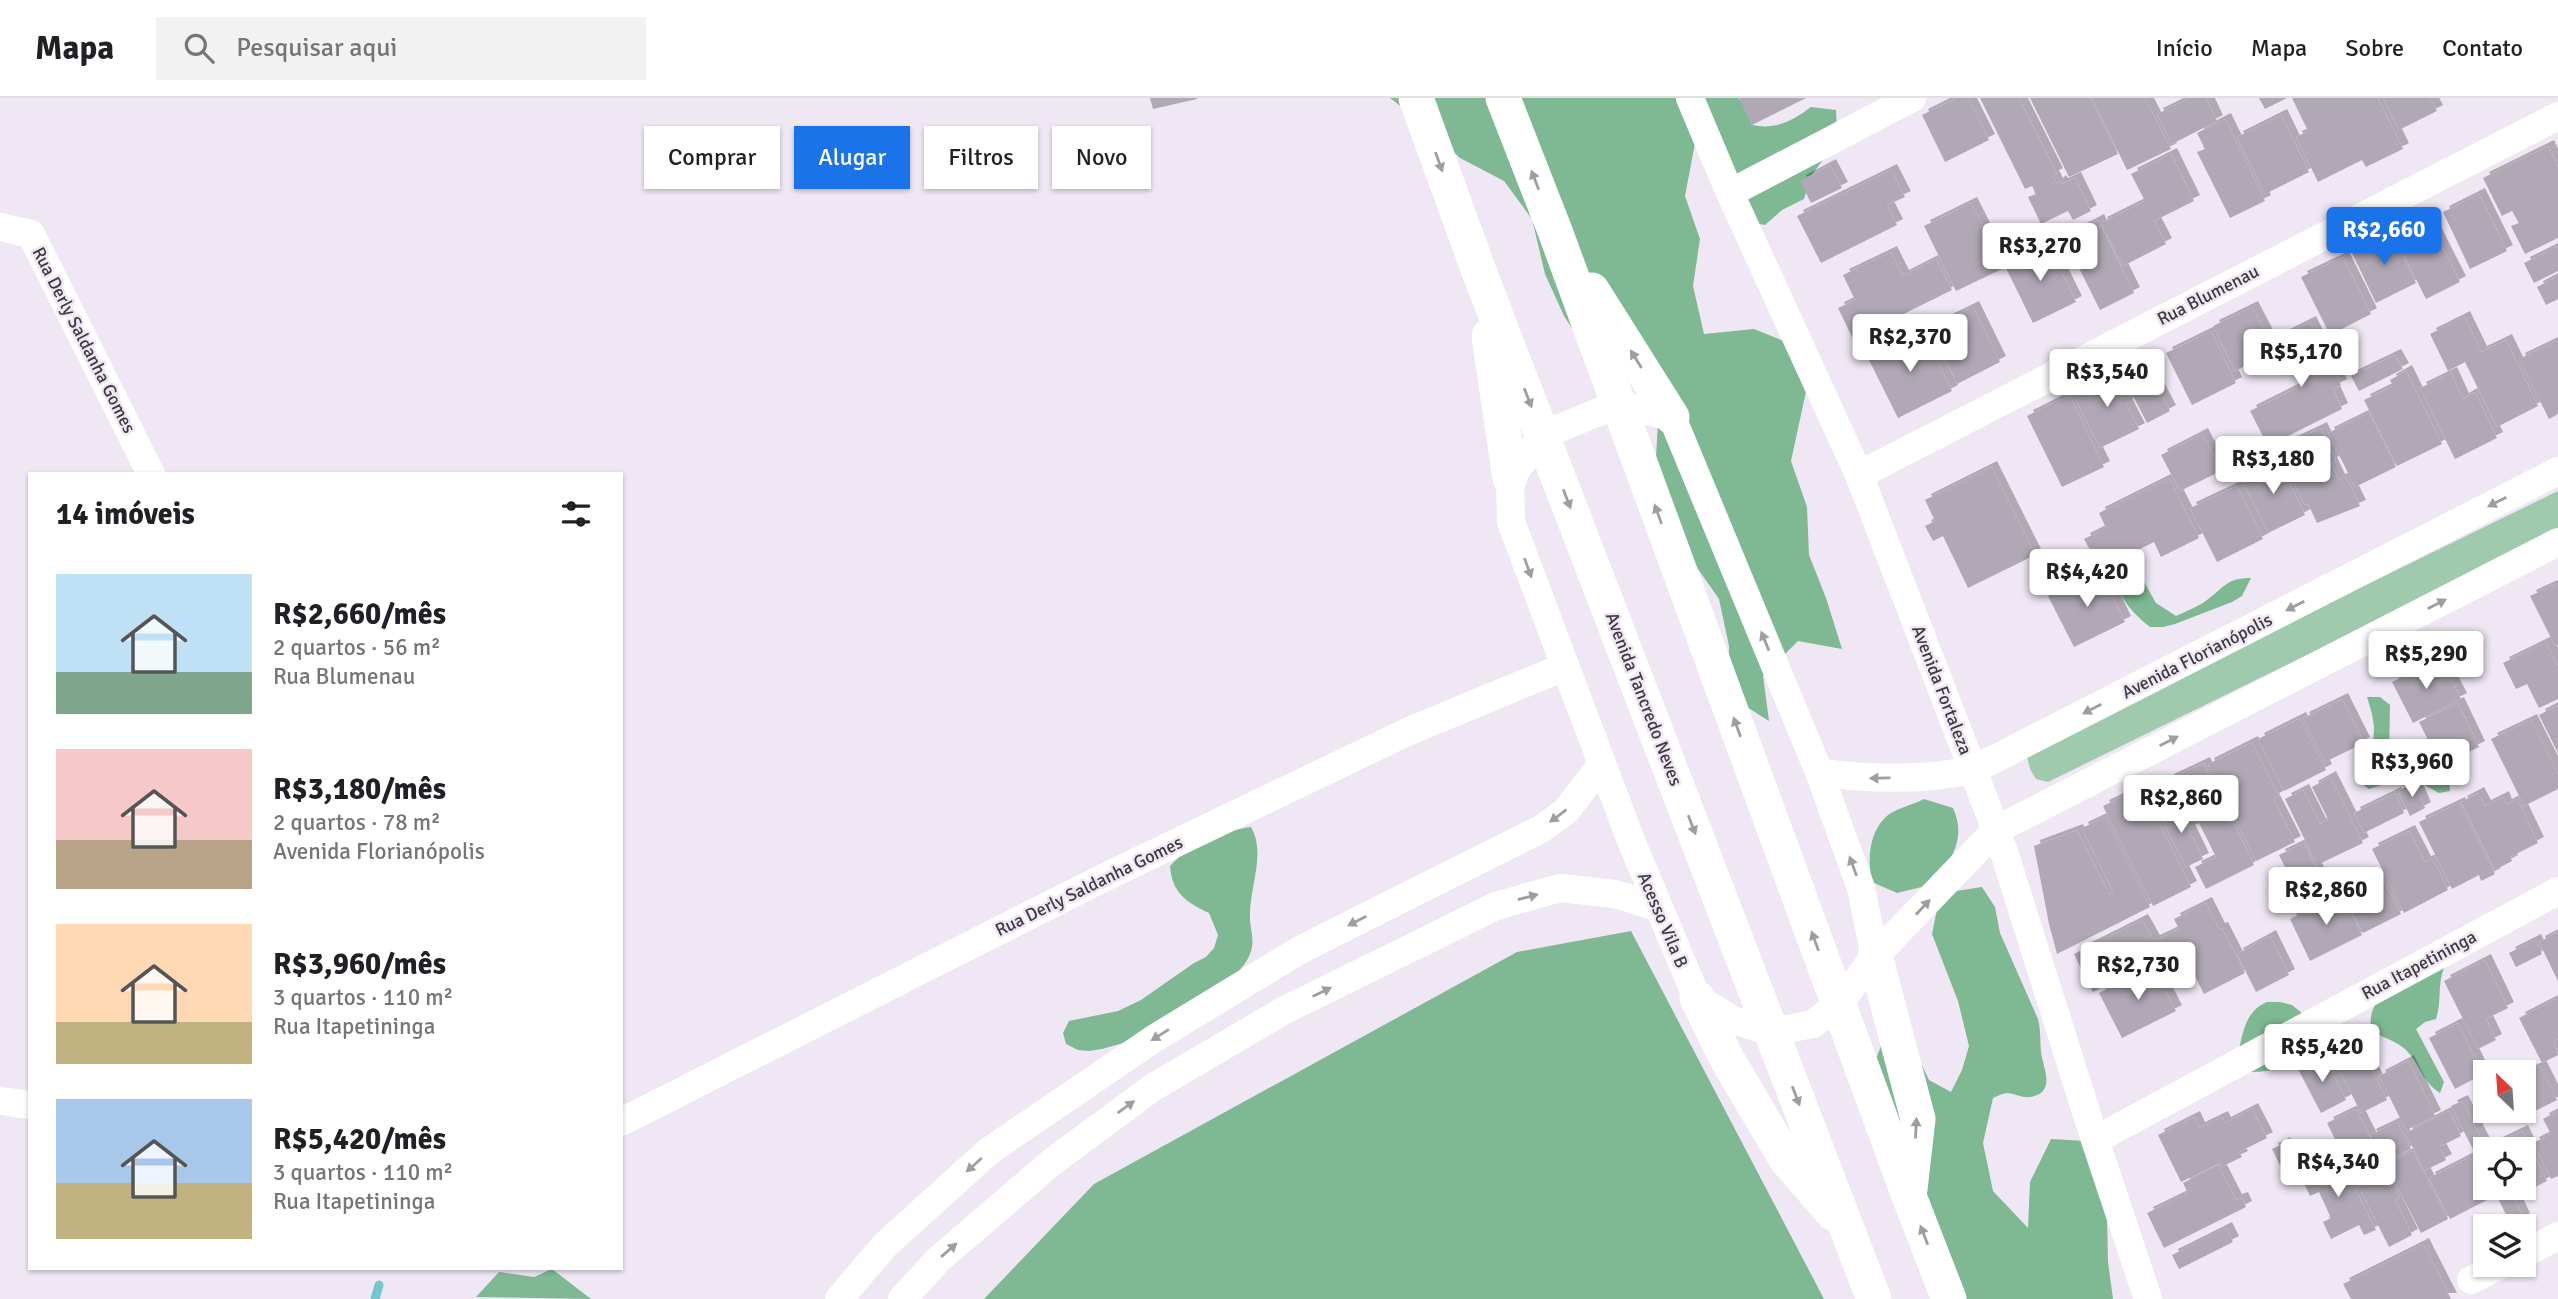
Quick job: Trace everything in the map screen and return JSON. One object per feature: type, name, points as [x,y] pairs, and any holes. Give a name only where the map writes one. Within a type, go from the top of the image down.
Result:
[{"type":"main road","name":"Avenida Tancredo Neves","points":[[1416,98],[1480,274],[1874,1299]]},
{"type":"main road","points":[[1503,98],[1555,231],[1949,1299]]},
{"type":"main road","points":[[1555,231],[1672,417]]},
{"type":"main road","points":[[1480,274],[1510,478]]},
{"type":"main road","points":[[1875,956],[1917,1119],[1909,1196]]},
{"type":"main road","points":[[1697,998],[1727,1059],[1786,1159],[1848,1230]]},
{"type":"street","name":"Avenida Fortaleza","points":[[1690,98],[1730,193],[1858,475],[1996,830],[2148,1299]]},
{"type":"street","points":[[1730,193],[1912,98]]},
{"type":"street","name":"Rua Blumenau","points":[[1858,475],[2558,116]]},
{"type":"street","name":"Rua Derly Saldanha Gomes","points":[[0,228],[31,234],[150,472]]},
{"type":"street","points":[[1510,478],[1543,435],[1618,404],[1672,417],[1819,772],[1861,888],[1875,956]]},
{"type":"street","name":"Avenida Florianópolis","points":[[1819,772],[1868,778],[1942,776],[1973,770],[2558,471]]},
{"type":"street","name":"Acesso Vila B","points":[[1510,478],[1511,522],[1657,907],[1697,998]]},
{"type":"street","points":[[1697,998],[1733,1020],[1771,1032],[1813,1024],[1839,1005],[1875,956],[1996,830],[2558,542]]},
{"type":"street","name":"Rua Derly Saldanha Gomes","points":[[623,1121],[1123,868],[1407,732],[1564,667]]},
{"type":"street","points":[[839,1299],[885,1245],[989,1151],[1155,1038],[1300,950],[1541,829],[1566,811],[1602,764]]},
{"type":"street","points":[[902,1299],[939,1259],[1052,1162],[1152,1088],[1283,1011],[1496,906],[1559,888],[1615,894],[1657,907]]},
{"type":"street","name":"Rua Itapetininga","points":[[2095,1140],[2558,891]]},
{"type":"street","points":[[0,1101],[28,1105]]},
{"type":"street","points":[[2536,1248],[2558,1236]]},
{"type":"street","points":[[2471,1280],[2477,1277]]},
{"type":"green space","points":[[1390,98],[1738,98],[1752,125],[1761,126],[1783,123],[1811,107],[1836,110],[1837,134],[1811,176],[1804,199],[1782,210],[1765,225],[1744,221],[1696,138],[1685,196],[1700,239],[1693,286],[1704,334],[1754,329],[1791,344],[1807,387],[1791,461],[1807,507],[1809,555],[1842,649],[1798,641],[1763,676],[1769,721],[1728,695],[1729,646],[1719,599],[1691,559],[1655,472],[1658,424],[1632,383],[1591,357],[1564,316],[1545,274],[1532,219],[1504,181],[1460,158],[1424,124]]},
{"type":"green space","points":[[2558,491],[2558,532],[2048,782],[2036,779],[2030,769],[2027,757],[2032,748]]},
{"type":"green space","points":[[2117,577],[2144,582],[2156,603],[2176,616],[2203,602],[2226,584],[2251,578],[2242,596],[2232,602],[2175,624],[2150,627],[2124,599]]},
{"type":"green space","points":[[2367,697],[2380,697],[2390,705],[2389,758],[2432,757],[2449,779],[2450,791],[2439,793],[2417,781],[2404,778],[2369,789],[2359,782],[2374,735],[2373,717]]},
{"type":"green space","points":[[1924,799],[1953,808],[1957,819],[1958,839],[1946,866],[1934,884],[1897,893],[1874,883],[1870,868],[1872,841],[1879,825],[1888,816]]},
{"type":"green space","points":[[1251,827],[1257,848],[1250,914],[1252,943],[1249,957],[1239,971],[1127,1042],[1089,1051],[1078,1050],[1066,1044],[1063,1033],[1069,1021],[1118,1011],[1141,1000],[1206,957],[1214,948],[1218,935],[1209,913],[1193,905],[1177,890],[1170,866],[1187,851],[1207,840]]},
{"type":"green space","points":[[1982,887],[1995,907],[2000,933],[2038,1019],[2046,1079],[2043,1091],[2038,1095],[2027,1097],[2008,1093],[1993,1098],[1983,1143],[1993,1191],[2028,1228],[2030,1182],[2051,1139],[2087,1141],[2107,1215],[2108,1262],[2113,1299],[1963,1299],[1876,1059],[1884,1038],[1918,1057],[1929,1080],[1951,1092],[1962,1070],[1969,1046],[1958,1001],[1932,934],[1937,909],[1956,891]]},
{"type":"green space","points":[[1631,931],[1824,1299],[984,1299],[1094,1184],[1517,952]]},
{"type":"green space","points":[[2436,960],[2444,968],[2436,1019],[2425,1022],[2416,1029],[2444,1082],[2440,1093],[2429,1084],[2406,1050],[2372,1031],[2371,1018],[2381,996]]},
{"type":"green space","points":[[2267,1002],[2292,1005],[2302,1013],[2327,1014],[2332,1035],[2316,1051],[2296,1062],[2273,1070],[2250,1072],[2238,1054],[2249,1017]]},
{"type":"green space","points":[[553,1270],[591,1299],[476,1297],[499,1272],[534,1277]]},
{"type":"building","points":[[1150,98],[1197,98],[1197,99],[1153,109]]},
{"type":"building","points":[[1739,98],[1806,98],[1752,125]]},
{"type":"building","points":[[1956,98],[1968,98],[1989,140],[1945,162],[1922,115]]},
{"type":"building","points":[[1980,98],[2019,98],[2057,174],[2053,176],[2057,184],[2075,178],[2091,211],[2073,220],[2068,211],[2041,224],[2028,197],[2036,194],[2032,186],[2025,189]]},
{"type":"building","points":[[2030,98],[2090,98],[2118,154],[2069,177]]},
{"type":"building","points":[[2092,98],[2145,98],[2171,149],[2127,170]]},
{"type":"building","points":[[2190,98],[2206,98],[2217,121],[2172,144],[2157,114]]},
{"type":"building","points":[[2259,98],[2287,98],[2265,109]]},
{"type":"building","points":[[2292,98],[2378,98],[2403,149],[2366,167],[2362,160],[2318,182],[2296,137],[2308,131]]},
{"type":"building","points":[[2383,98],[2430,98],[2437,111],[2399,130]]},
{"type":"building","points":[[2281,115],[2309,172],[2265,194],[2237,137]]},
{"type":"building","points":[[2225,119],[2265,201],[2230,218],[2197,152],[2205,149],[2197,133]]},
{"type":"building","points":[[2548,146],[2558,167],[2558,238],[2525,254],[2511,226],[2519,223],[2512,211],[2502,216],[2483,178]]},
{"type":"building","points":[[2171,154],[2194,201],[2154,221],[2166,244],[2123,266],[2101,223],[2145,201],[2131,174]]},
{"type":"building","points":[[1830,165],[1842,188],[1811,203],[1800,181]]},
{"type":"building","points":[[1891,170],[1905,197],[1887,205],[1897,225],[1821,263],[1797,216]]},
{"type":"building","points":[[2479,194],[2507,251],[2470,269],[2443,212]]},
{"type":"building","points":[[1971,203],[2004,268],[1956,291],[1924,226]]},
{"type":"building","points":[[2425,213],[2460,282],[2426,299],[2391,229]]},
{"type":"building","points":[[2098,220],[2134,293],[2100,310],[2064,238]]},
{"type":"building","points":[[2032,229],[2039,240],[2018,253],[2011,242]]},
{"type":"building","points":[[2391,231],[2416,283],[2376,303],[2351,251]]},
{"type":"building","points":[[2047,243],[2076,302],[2033,323],[2004,264]]},
{"type":"building","points":[[2558,246],[2558,271],[2534,283],[2524,263]]},
{"type":"building","points":[[1891,252],[1903,276],[1936,259],[1952,290],[1853,339],[1838,308],[1855,300],[1843,275]]},
{"type":"building","points":[[2343,257],[2371,314],[2330,335],[2301,277]]},
{"type":"building","points":[[2558,276],[2558,299],[2546,305],[2537,287]]},
{"type":"building","points":[[1973,307],[2000,362],[1957,384],[1930,328]]},
{"type":"building","points":[[2252,307],[2275,351],[2235,371],[2213,326]]},
{"type":"building","points":[[2464,317],[2481,352],[2506,340],[2538,406],[2497,427],[2465,362],[2448,371],[2430,334]]},
{"type":"building","points":[[2310,322],[2341,385],[2333,389],[2342,409],[2268,446],[2250,411],[2302,385],[2278,338]]},
{"type":"building","points":[[1922,331],[1952,391],[1898,418],[1868,358]]},
{"type":"building","points":[[2211,331],[2236,383],[2192,405],[2166,353]]},
{"type":"building","points":[[2558,340],[2558,414],[2549,419],[2519,359]]},
{"type":"building","points":[[2395,355],[2403,369],[2359,391],[2351,376]]},
{"type":"building","points":[[2117,370],[2132,401],[2126,404],[2139,429],[2100,448],[2072,392]]},
{"type":"building","points":[[2149,371],[2170,411],[2147,423],[2126,382]]},
{"type":"building","points":[[2406,371],[2442,444],[2397,466],[2364,400],[2393,386],[2390,380]]},
{"type":"building","points":[[2451,373],[2463,399],[2475,392],[2497,438],[2455,459],[2420,388]]},
{"type":"building","points":[[2069,395],[2104,467],[2062,487],[2027,416]]},
{"type":"building","points":[[2369,413],[2396,467],[2355,487],[2328,433]]},
{"type":"building","points":[[2321,428],[2336,460],[2331,463],[2339,480],[2346,477],[2360,506],[2317,523],[2277,449]]},
{"type":"building","points":[[2202,434],[2221,471],[2180,491],[2161,455]]},
{"type":"building","points":[[2278,460],[2305,515],[2268,533],[2241,478]]},
{"type":"building","points":[[1991,467],[2035,555],[1968,588],[1943,536],[1933,541],[1925,526],[1935,521],[1925,500]]},
{"type":"building","points":[[2169,478],[2199,538],[2161,557],[2154,542],[2118,560],[2115,554],[2097,563],[2084,539],[2106,528],[2099,513]]},
{"type":"building","points":[[2237,486],[2263,539],[2217,562],[2190,508]]},
{"type":"building","points":[[2100,570],[2125,622],[2074,647],[2048,596]]},
{"type":"building","points":[[2558,583],[2558,645],[2555,646],[2530,596]]},
{"type":"building","points":[[2546,642],[2558,666],[2558,699],[2539,708],[2527,684],[2516,689],[2503,663]]},
{"type":"building","points":[[2440,658],[2461,699],[2413,723],[2392,682]]},
{"type":"building","points":[[2342,699],[2364,743],[2325,762],[2303,718]]},
{"type":"building","points":[[2458,703],[2479,747],[2441,766],[2419,722]]},
{"type":"building","points":[[2558,705],[2558,753],[2539,715]]},
{"type":"building","points":[[2300,718],[2326,770],[2284,791],[2258,739]]},
{"type":"building","points":[[2531,720],[2558,774],[2558,789],[2524,806],[2491,739]]},
{"type":"building","points":[[2252,742],[2279,796],[2273,799],[2295,842],[2256,861],[2208,764]]},
{"type":"building","points":[[2204,763],[2254,865],[2206,889],[2195,867],[2216,857],[2199,823],[2191,827],[2168,780]]},
{"type":"building","points":[[2330,777],[2363,843],[2317,865],[2285,799],[2303,790],[2320,824],[2328,819],[2312,787]]},
{"type":"building","points":[[2414,783],[2425,808],[2410,816],[2398,791]]},
{"type":"building","points":[[2141,788],[2191,887],[2153,906],[2103,806]]},
{"type":"building","points":[[2395,793],[2404,813],[2364,833],[2354,813]]},
{"type":"building","points":[[2478,793],[2485,806],[2503,797],[2506,805],[2517,799],[2538,843],[2510,857],[2512,861],[2495,870],[2461,802]]},
{"type":"building","points":[[2176,803],[2203,859],[2186,867],[2158,812]]},
{"type":"building","points":[[2459,803],[2495,874],[2481,881],[2479,875],[2452,889],[2419,822]]},
{"type":"building","points":[[2105,817],[2150,907],[2057,954],[2034,846],[2077,830],[2109,894],[2113,892],[2082,828]]},
{"type":"building","points":[[2409,831],[2425,862],[2433,859],[2448,890],[2404,913],[2372,849]]},
{"type":"building","points":[[2304,843],[2320,877],[2296,889],[2279,855]]},
{"type":"building","points":[[2380,874],[2401,914],[2363,933],[2342,893]]},
{"type":"building","points":[[2341,894],[2362,935],[2310,961],[2290,919]]},
{"type":"building","points":[[2206,903],[2245,973],[2204,994],[2181,948],[2093,992],[2074,954],[2142,920],[2154,941],[2179,929],[2174,919]]},
{"type":"building","points":[[2558,932],[2558,981],[2539,942]]},
{"type":"building","points":[[2270,936],[2289,975],[2256,992],[2237,954]]},
{"type":"building","points":[[2535,940],[2542,954],[2516,967],[2509,953]]},
{"type":"building","points":[[2177,953],[2187,974],[2171,982],[2160,962]]},
{"type":"building","points":[[2485,960],[2508,1008],[2486,1019],[2496,1040],[2478,1049],[2444,981]]},
{"type":"building","points":[[2153,966],[2176,1011],[2122,1038],[2099,993]]},
{"type":"building","points":[[2558,998],[2558,1039],[2554,1041],[2558,1055],[2542,1063],[2519,1018]]},
{"type":"building","points":[[2458,1023],[2476,1060],[2473,1060],[2473,1079],[2455,1089],[2429,1038]]},
{"type":"building","points":[[2355,1037],[2387,1100],[2361,1113],[2329,1049]]},
{"type":"building","points":[[2324,1056],[2346,1100],[2321,1113],[2298,1069]]},
{"type":"building","points":[[2408,1061],[2435,1116],[2406,1130],[2379,1076]]},
{"type":"building","points":[[2540,1066],[2557,1100],[2536,1110],[2536,1068]]},
{"type":"building","points":[[2462,1101],[2480,1137],[2473,1137],[2473,1149],[2451,1106]]},
{"type":"building","points":[[2252,1109],[2267,1138],[2239,1152],[2242,1157],[2221,1167],[2219,1164],[2222,1162],[2181,1182],[2158,1135],[2194,1117],[2199,1128],[2222,1117],[2225,1123]]},
{"type":"building","points":[[2356,1109],[2400,1198],[2395,1200],[2412,1235],[2389,1247],[2327,1123]]},
{"type":"building","points":[[2449,1111],[2461,1136],[2439,1147],[2446,1160],[2424,1171],[2406,1133]]},
{"type":"building","points":[[2558,1111],[2558,1176],[2551,1179],[2536,1149],[2536,1142],[2551,1134],[2543,1119]]},
{"type":"building","points":[[2397,1122],[2411,1149],[2384,1163],[2370,1135]]},
{"type":"building","points":[[2522,1131],[2525,1137],[2509,1137]]},
{"type":"building","points":[[2284,1143],[2299,1173],[2287,1179],[2272,1149]]},
{"type":"building","points":[[2413,1151],[2448,1219],[2421,1233],[2386,1165]]},
{"type":"building","points":[[2339,1157],[2376,1230],[2364,1235],[2359,1225],[2331,1239],[2323,1222],[2331,1218],[2319,1192],[2310,1196],[2301,1176]]},
{"type":"building","points":[[2470,1157],[2473,1163],[2473,1200],[2487,1200],[2450,1219],[2429,1178]]},
{"type":"building","points":[[2536,1159],[2547,1181],[2536,1187]]},
{"type":"building","points":[[2218,1165],[2236,1200],[2242,1198],[2246,1207],[2164,1248],[2147,1213],[2188,1193],[2183,1183]]},
{"type":"building","points":[[2499,1200],[2515,1200],[2522,1214],[2506,1214]]},
{"type":"building","points":[[2226,1228],[2233,1242],[2179,1269],[2172,1255]]},
{"type":"building","points":[[2423,1244],[2451,1299],[2351,1299],[2343,1284]]},
{"type":"waterway","points":[[375,1299],[379,1285]]}]
